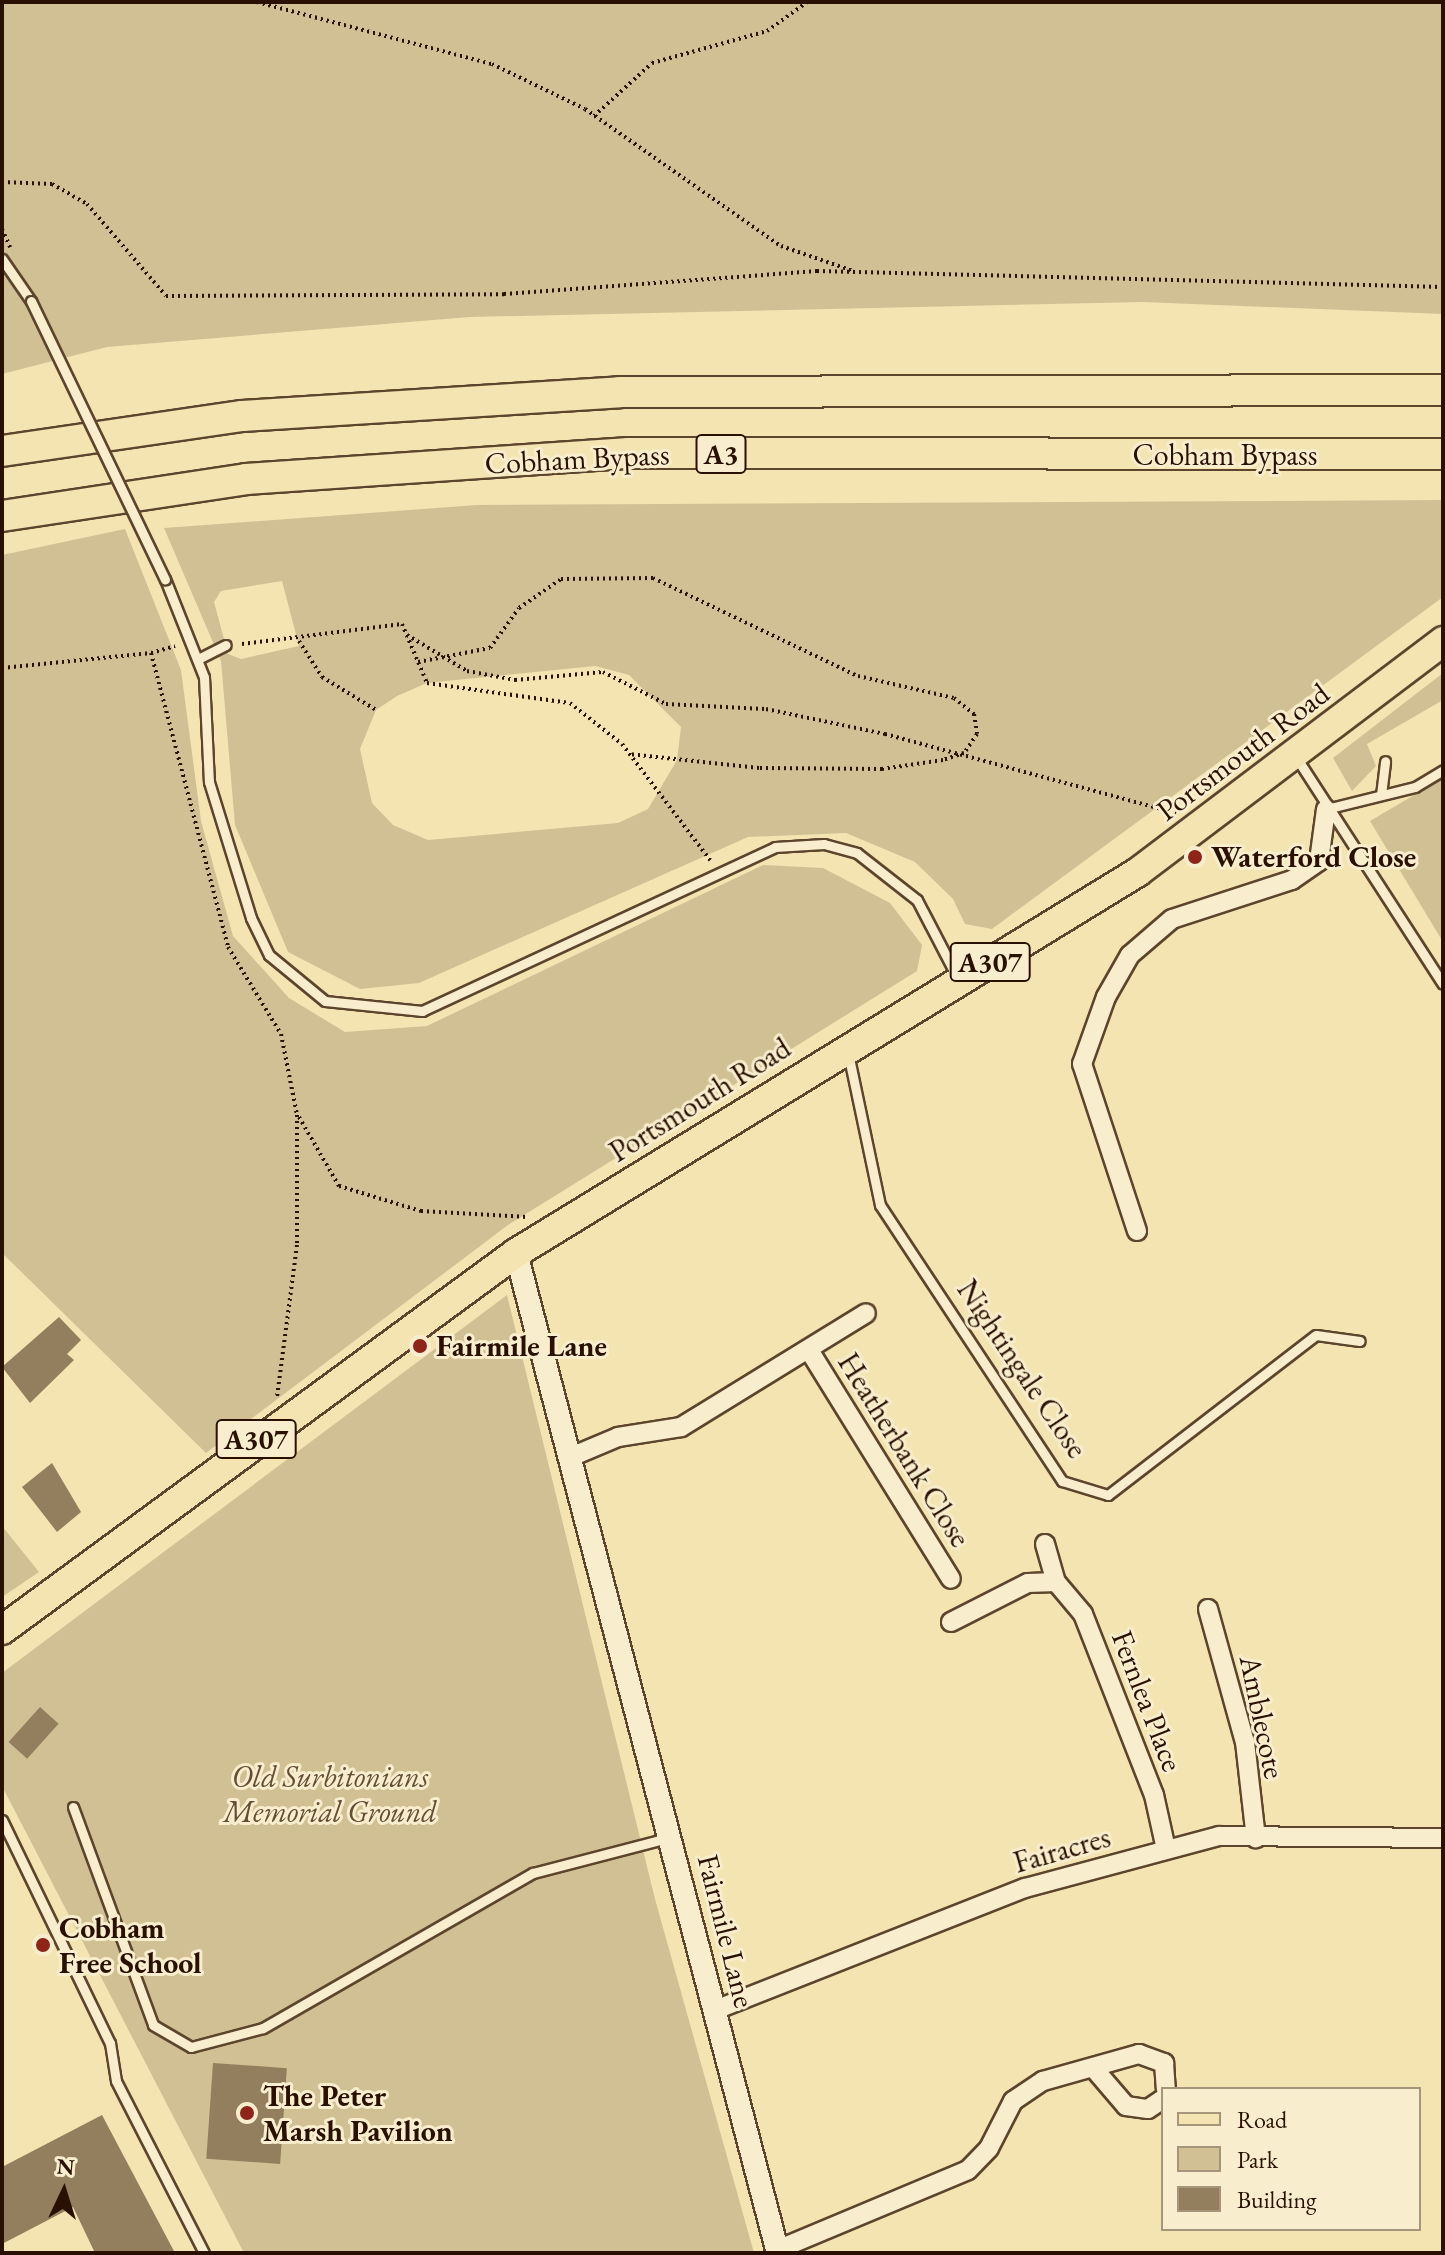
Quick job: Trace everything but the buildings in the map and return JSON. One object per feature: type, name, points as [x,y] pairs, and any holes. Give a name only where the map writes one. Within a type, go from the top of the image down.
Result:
[{"type":"highway","name":"Cobham Bypass","points":[[2,451],[242,416],[620,392],[1443,390]]},
{"type":"highway","name":"Cobham Bypass","points":[[2,516],[246,479],[629,453],[1443,454]]},
{"type":"main road","name":"Portsmouth Road","points":[[2,1630],[274,1426],[516,1253],[959,981],[1205,823],[1296,757],[1443,641]]},
{"type":"street","points":[[1137,1231],[1082,1064],[1106,997],[1130,955],[1172,919],[1292,880],[1319,861],[1326,809]]},
{"type":"street","name":"Fairmile Lane","points":[[516,1253],[573,1456],[778,2252]]},
{"type":"street","points":[[573,1456],[618,1437],[681,1427],[866,1313]]},
{"type":"street","name":"Heatherbank Close","points":[[809,1350],[951,1579]]},
{"type":"street","name":"Fernlea Place","points":[[1045,1544],[1056,1582],[1083,1614],[1154,1795],[1166,1849]]},
{"type":"street","points":[[951,1622],[1028,1583],[1056,1582]]},
{"type":"street","name":"Amblecote","points":[[1208,1609],[1245,1742],[1256,1838]]},
{"type":"street","name":"Fairacres","points":[[715,2010],[1025,1888],[1219,1836],[1443,1838]]},
{"type":"street","points":[[778,2252],[968,2170],[989,2148],[1013,2101],[1043,2081],[1096,2071],[1139,2054],[1164,2063],[1166,2087]]},
{"type":"street","points":[[1096,2071],[1126,2106],[1148,2109],[1161,2100]]},
{"type":"lane","points":[[2,259],[31,301],[165,579],[198,659],[209,782],[251,918],[269,955],[325,1001],[422,1011],[775,847],[824,844],[857,853],[917,900],[959,981]]},
{"type":"lane","points":[[198,659],[226,645]]},
{"type":"lane","points":[[1296,757],[1326,809],[1443,984]]},
{"type":"lane","points":[[1381,795],[1385,761]]},
{"type":"lane","points":[[1326,809],[1381,795],[1443,770]]},
{"type":"lane","name":"Nightingale Close","points":[[847,1050],[880,1205],[1062,1481],[1108,1495],[1316,1335],[1360,1341]]},
{"type":"lane","points":[[73,1807],[153,2025],[191,2047],[263,2028],[533,1873],[671,1837]]},
{"type":"lane","points":[[2,1820],[110,2043],[116,2081],[204,2253]]},
{"type":"path","points":[[257,2],[492,64],[594,116],[781,246],[858,273]]},
{"type":"path","points":[[594,116],[652,63],[767,31],[807,2]]},
{"type":"path","points":[[2,182],[52,184],[87,204],[166,296],[504,294],[858,273],[1443,287]]},
{"type":"path","points":[[418,662],[441,661],[490,648],[519,608],[561,579],[653,578],[858,676],[954,698],[974,714],[977,734],[964,753],[882,769],[759,768],[629,754]]},
{"type":"path","points":[[226,645],[299,641],[378,623],[402,624],[427,683],[570,703],[629,754],[705,854]]},
{"type":"path","points":[[407,635],[441,661],[515,680],[603,672],[666,704],[766,709],[964,753],[1205,823]]},
{"type":"path","points":[[299,641],[322,677],[376,710]]},
{"type":"path","points":[[2,668],[151,653],[181,644]]},
{"type":"path","points":[[151,653],[228,947],[281,1034],[297,1115],[297,1245],[274,1426]]},
{"type":"path","points":[[297,1115],[339,1186],[421,1211],[571,1219]]},
{"type":"green space","points":[[2,2],[1443,2],[1443,314],[1143,302],[470,317],[107,347],[2,374]]},
{"type":"green space","points":[[1443,500],[1443,597],[992,929],[965,924],[953,899],[915,862],[846,833],[748,837],[419,983],[360,989],[288,952],[235,825],[221,661],[164,528],[477,505]],"holes":[[[282,581],[299,646],[241,659],[228,654],[214,602],[221,591]],[[595,666],[629,675],[681,727],[677,760],[648,809],[618,823],[428,840],[393,825],[372,803],[360,749],[376,710],[397,696],[427,683]]]},
{"type":"green space","points":[[125,529],[181,670],[201,821],[233,936],[289,998],[345,1032],[427,1026],[763,865],[823,868],[890,903],[922,945],[917,971],[508,1225],[206,1453],[2,1253],[2,555]]},
{"type":"green space","points":[[1443,673],[1443,700],[1367,744],[1376,766],[1352,791],[1333,758]]},
{"type":"green space","points":[[1443,778],[1443,942],[1370,821]]},
{"type":"green space","name":"Old Surbitonians Memorial Ground","points":[[507,1295],[655,1899],[754,2253],[244,2253],[2,1786],[2,1673]]},
{"type":"green space","points":[[2,1526],[39,1572],[2,1597]]},
{"type":"place","name":"Waterford Close","points":[[1195,857]]},
{"type":"place","name":"Fairmile Lane","points":[[420,1346]]},
{"type":"place","name":"Cobham Free School","points":[[43,1945]]},
{"type":"place","name":"The Peter Marsh Pavilion","points":[[247,2113]]}]
